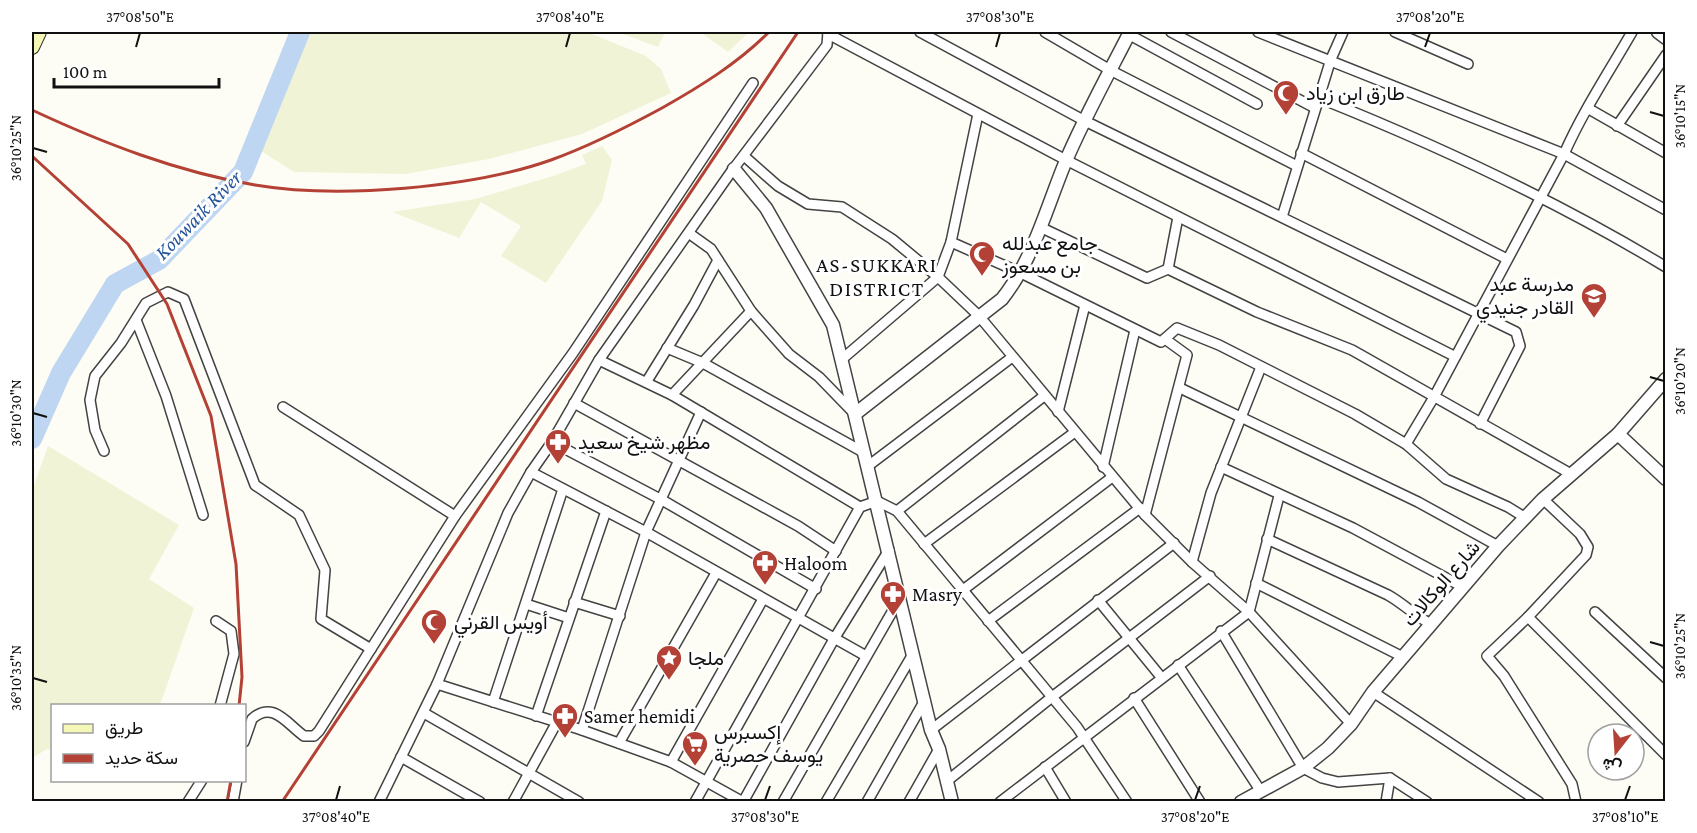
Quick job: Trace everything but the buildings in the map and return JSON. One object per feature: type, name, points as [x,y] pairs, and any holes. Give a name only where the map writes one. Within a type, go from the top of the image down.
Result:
[{"type":"main road","points":[[32,47],[39,32]]},
{"type":"street","points":[[920,32],[1085,121],[1516,332],[1520,346],[1480,424]]},
{"type":"street","points":[[1045,32],[1110,70],[1297,166]]},
{"type":"street","points":[[1171,32],[1316,108]]},
{"type":"street","points":[[1258,32],[1331,59],[1564,154],[1665,210]]},
{"type":"street","points":[[1282,217],[1331,59],[1343,32]]},
{"type":"street","points":[[1395,32],[1468,64]]},
{"type":"street","points":[[1406,444],[1434,397],[1579,122],[1632,32]]},
{"type":"street","points":[[1658,32],[1665,38]]},
{"type":"street","points":[[384,800],[401,757],[437,684],[508,513],[531,472],[552,442],[599,360],[690,234],[734,168],[827,45],[828,33],[1066,160],[1454,356]]},
{"type":"street","points":[[855,414],[1002,299],[1021,273],[1066,160],[1129,33],[1257,104]]},
{"type":"street","points":[[1617,126],[1665,55]]},
{"type":"street","points":[[246,736],[252,719],[264,712],[278,713],[303,736],[317,734],[455,516],[573,353],[753,83]]},
{"type":"street","points":[[1319,98],[1392,127],[1540,196],[1665,267]]},
{"type":"street","points":[[1589,108],[1665,153]]},
{"type":"street","points":[[841,360],[938,277],[951,242],[978,114]]},
{"type":"street","points":[[1301,153],[1507,259]]},
{"type":"street","points":[[744,156],[778,186],[808,204],[842,207],[892,238],[938,277],[979,316],[1011,358],[1142,512],[1192,562],[1249,612],[1351,724]]},
{"type":"street","points":[[734,168],[766,208],[833,325],[901,597],[931,730],[939,749],[952,801]]},
{"type":"street","points":[[1168,269],[1178,217]]},
{"type":"street","points":[[1040,227],[1147,278],[1168,269],[1257,312],[1352,350],[1570,474]]},
{"type":"street","points":[[690,234],[711,249],[750,311],[789,354],[819,377],[855,414]]},
{"type":"street","points":[[951,242],[1021,273],[1161,342],[1166,339],[1171,330],[1185,329],[1355,414],[1406,444],[1446,479],[1508,507],[1524,518]]},
{"type":"street","points":[[647,381],[718,260]]},
{"type":"street","points":[[104,451],[95,430],[90,400],[95,376],[121,343],[146,303],[168,292],[184,299],[255,485],[299,515],[325,570],[321,619],[371,649]]},
{"type":"street","points":[[1058,412],[1085,305]]},
{"type":"street","points":[[672,395],[750,311]]},
{"type":"street","points":[[136,320],[166,396],[203,515]]},
{"type":"street","points":[[1103,467],[1135,330]]},
{"type":"street","points":[[988,621],[1142,512],[1180,388],[1187,355],[1166,339]]},
{"type":"street","points":[[667,348],[703,363],[863,452]]},
{"type":"street","points":[[868,466],[1011,358]]},
{"type":"street","points":[[599,360],[647,381],[672,395],[860,507]]},
{"type":"street","points":[[1192,562],[1221,467],[1261,367]]},
{"type":"street","name":"شارع الوكالات","points":[[1241,801],[1303,768],[1328,748],[1351,724],[1373,692],[1498,546],[1543,499],[1618,434],[1665,379]]},
{"type":"street","points":[[1180,388],[1418,501],[1498,546]]},
{"type":"street","points":[[897,511],[1044,396]]},
{"type":"street","points":[[574,403],[798,526],[836,551]]},
{"type":"street","points":[[283,407],[455,516]]},
{"type":"street","points":[[582,730],[646,532],[701,412]]},
{"type":"street","points":[[924,544],[1075,432]]},
{"type":"street","points":[[1618,434],[1665,479]]},
{"type":"street","points":[[552,442],[662,500],[816,589]]},
{"type":"street","points":[[1221,467],[1278,496],[1353,528],[1463,587]]},
{"type":"street","points":[[531,472],[646,532],[866,656]]},
{"type":"street","points":[[963,590],[1111,478]]},
{"type":"street","points":[[493,702],[563,489]]},
{"type":"street","points":[[1000,801],[1249,612],[1278,496]]},
{"type":"street","points":[[1543,499],[1580,534],[1588,547],[1586,555],[1487,656],[1504,676],[1572,784],[1576,801]]},
{"type":"street","points":[[695,801],[860,507],[877,501],[897,511],[1021,659],[1084,736],[1127,801]]},
{"type":"street","points":[[536,716],[606,511]]},
{"type":"street","points":[[1268,539],[1388,595],[1405,605],[1414,615],[1431,624]]},
{"type":"street","points":[[931,730],[1174,543]]},
{"type":"street","points":[[437,684],[582,730],[671,762],[743,801],[834,639],[889,550]]},
{"type":"street","points":[[619,743],[716,573]]},
{"type":"street","points":[[947,782],[1052,697],[1210,576]]},
{"type":"street","points":[[1256,583],[1403,657]]},
{"type":"street","points":[[783,801],[901,597]]},
{"type":"street","points":[[671,762],[763,599]]},
{"type":"street","points":[[1098,600],[1161,677]]},
{"type":"street","points":[[574,602],[620,616]]},
{"type":"street","points":[[526,604],[569,618]]},
{"type":"street","points":[[1595,612],[1665,678]]},
{"type":"street","points":[[1527,617],[1665,755]]},
{"type":"street","points":[[216,621],[231,631],[234,648],[220,704]]},
{"type":"street","points":[[1221,631],[1303,768],[1322,778],[1338,782],[1390,778],[1427,801]]},
{"type":"street","points":[[826,801],[913,654]]},
{"type":"street","points":[[1178,665],[1260,790]]},
{"type":"street","points":[[1373,692],[1539,801]]},
{"type":"street","points":[[1134,698],[1200,801]]},
{"type":"street","points":[[867,801],[925,700]]},
{"type":"street","points":[[424,713],[579,801]]},
{"type":"street","points":[[513,801],[557,722]]},
{"type":"street","points":[[909,801],[939,749]]},
{"type":"street","points":[[401,757],[480,801]]},
{"type":"street","points":[[1045,767],[1066,801]]},
{"type":"street","points":[[1386,801],[1390,778]]},
{"type":"street","points":[[188,801],[201,782]]},
{"type":"street","points":[[232,801],[237,782]]},
{"type":"green space","points":[[308,32],[587,32],[646,56],[661,69],[671,93],[582,134],[489,159],[406,174],[294,172],[258,149]]},
{"type":"green space","points":[[618,32],[665,32],[658,47]]},
{"type":"green space","points":[[700,32],[749,32],[728,52]]},
{"type":"green space","points":[[602,146],[612,160],[602,201],[546,283],[501,256],[521,226],[481,202],[459,238],[392,212],[475,199],[553,176],[586,164],[582,155]]},
{"type":"green space","points":[[48,446],[179,525],[149,579],[194,608],[160,704],[51,704],[51,750],[47,749],[32,758],[32,491]]},
{"type":"waterway","name":"Kouwaik River","points":[[32,439],[61,373],[115,284],[159,260],[243,172],[300,32]]},
{"type":"railway","points":[[32,110],[141,155],[197,172],[255,185],[288,189],[364,191],[445,184],[519,170],[580,149],[608,136],[691,91],[732,64],[769,32]]},
{"type":"railway","points":[[282,802],[798,32]]},
{"type":"railway","points":[[32,156],[128,244],[167,304],[211,416],[236,564],[242,677],[239,704]]},
{"type":"railway","points":[[227,802],[231,782]]},
{"type":"place","name":"طارق ابن زياد","points":[[1286,116]]},
{"type":"place","name":"جامع عبدلله بن مسعوز","points":[[982,277]]},
{"type":"place","name":"مدرسة عبد القادر جنيدي","points":[[1594,319]]},
{"type":"place","name":"مظهر شيخ سعيد","points":[[558,465]]},
{"type":"place","name":"Haloom","points":[[765,586]]},
{"type":"place","name":"Masry","points":[[893,617]]},
{"type":"place","name":"أويس القرني","points":[[434,645]]},
{"type":"place","name":"ملجا","points":[[669,681]]},
{"type":"place","name":"Samer hemidi","points":[[565,739]]},
{"type":"place","name":"إكسبرس يوسف حصرية","points":[[695,767]]},
{"type":"district","name":"AS-SUKKARI DISTRICT","points":[[877,277]]}]
